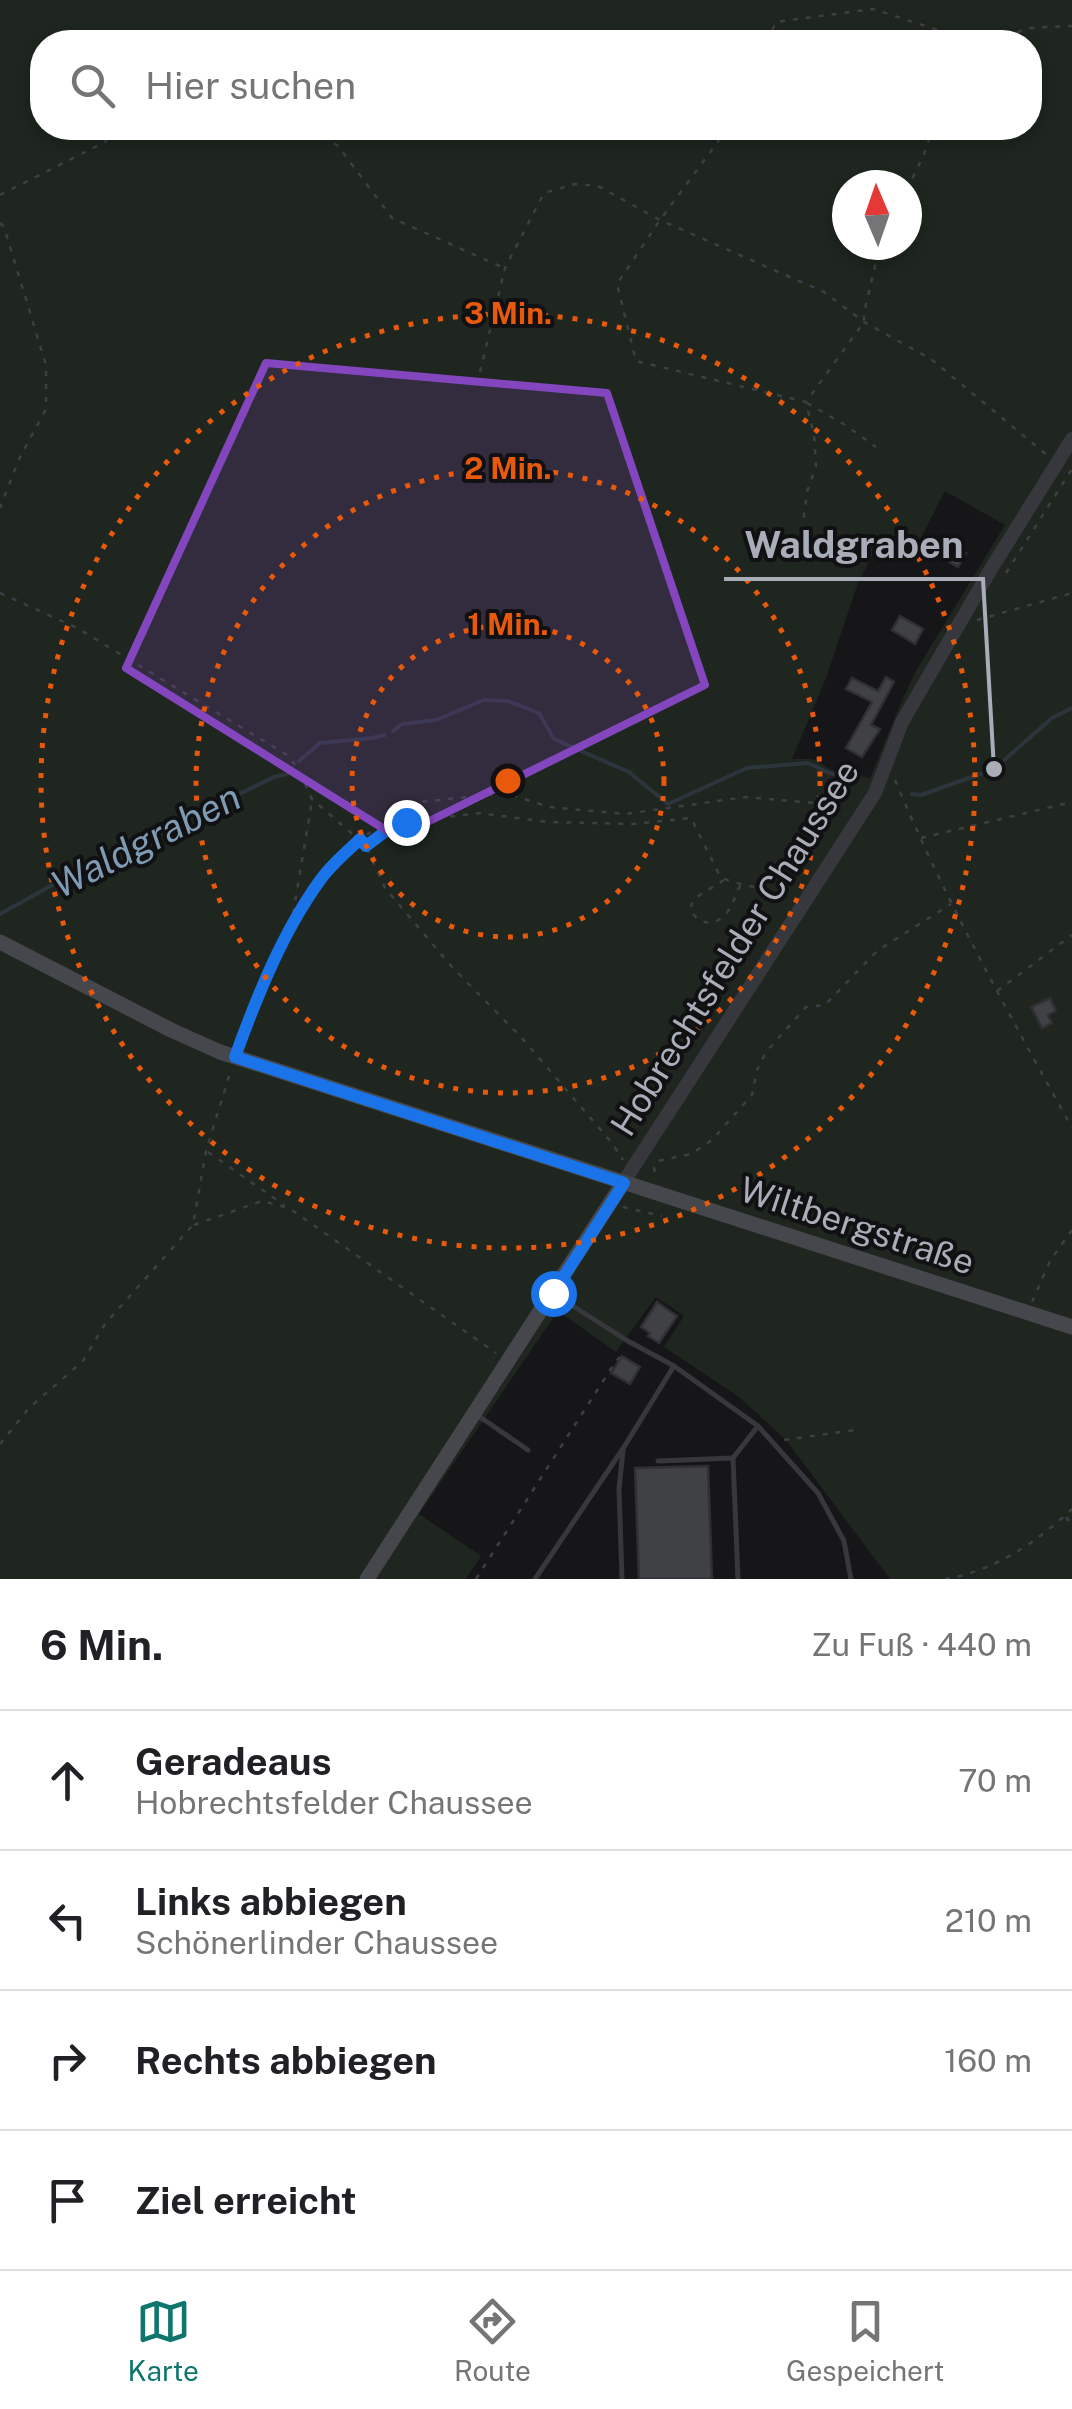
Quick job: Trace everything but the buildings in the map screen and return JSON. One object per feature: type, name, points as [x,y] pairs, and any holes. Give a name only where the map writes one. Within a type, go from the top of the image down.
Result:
[{"type":"main road","name":"Wiltbergstraße","points":[[0,942],[186,1038],[235,1057],[1072,1326]]},
{"type":"main road","name":"Hobrechtsfelder Chaussee","points":[[366,1579],[624,1183]]},
{"type":"street","name":"Hobrechtsfelder Chaussee","points":[[624,1183],[874,792],[902,722],[1072,439]]},
{"type":"lane","points":[[553,1293],[674,1366],[758,1426],[818,1494],[844,1542],[851,1579]]},
{"type":"lane","points":[[535,1579],[674,1366]]},
{"type":"lane","points":[[474,1414],[528,1450]]},
{"type":"lane","points":[[738,1579],[733,1458],[758,1426]]},
{"type":"lane","points":[[622,1579],[619,1489],[624,1447]]},
{"type":"lane","points":[[658,1460],[733,1458]]},
{"type":"path","points":[[772,30],[776,22],[873,9],[938,30]]},
{"type":"path","points":[[1023,30],[1072,26]]},
{"type":"path","points":[[0,195],[107,140]]},
{"type":"path","points":[[330,140],[392,218],[504,268]]},
{"type":"path","points":[[719,140],[616,284],[636,361],[806,402],[876,447]]},
{"type":"path","points":[[916,170],[929,140]]},
{"type":"path","points":[[480,372],[504,268],[544,194],[575,184],[598,186],[660,220],[824,292],[864,322],[931,359],[1057,463]]},
{"type":"path","points":[[0,223],[46,364],[46,410],[18,459],[0,508]]},
{"type":"path","points":[[795,541],[802,532],[807,492],[816,466],[806,402],[864,322],[876,260]]},
{"type":"path","points":[[1004,575],[1072,469]]},
{"type":"path","points":[[0,593],[76,628],[288,755],[312,799],[360,839],[386,888],[452,967],[534,1052],[612,1142],[624,1162]]},
{"type":"path","points":[[985,606],[975,621],[1072,593]]},
{"type":"path","points":[[886,766],[894,775],[952,904],[1072,1128]]},
{"type":"path","points":[[193,1226],[206,1151],[235,1057],[254,1004],[291,929],[322,878],[360,839],[420,802],[506,792],[549,807],[625,814],[746,796],[826,804],[857,820]]},
{"type":"path","points":[[291,929],[312,799]]},
{"type":"path","points":[[920,838],[1072,802]]},
{"type":"path","points":[[366,846],[390,828],[406,822],[479,813],[565,823],[633,824],[691,818],[720,876],[766,890]]},
{"type":"path","points":[[726,879],[695,898],[690,908],[694,917],[703,923],[724,915],[742,884]]},
{"type":"path","points":[[655,1172],[658,1161],[691,1154],[712,1140],[752,1095],[766,1052],[806,1006],[825,1005],[877,951],[952,904]]},
{"type":"path","points":[[997,991],[1072,935]]},
{"type":"path","points":[[206,1151],[508,1362]]},
{"type":"path","points":[[0,1444],[29,1408],[84,1361],[105,1324],[193,1226],[262,1201],[289,1208]]},
{"type":"path","points":[[612,1203],[662,1216]]},
{"type":"path","points":[[1028,1312],[1040,1280],[1072,1230]]},
{"type":"path","points":[[476,1579],[631,1342]]},
{"type":"path","points":[[786,1440],[855,1430]]},
{"type":"path","points":[[949,1579],[977,1572],[1006,1558],[1072,1510]]},
{"type":"path","points":[[1065,1516],[1072,1525]]},
{"type":"highlighted area","points":[[266,363],[607,393],[705,685],[397,837],[126,668]]},
{"type":"shaded area","points":[[0,0],[1072,0],[1072,1579],[890,1579],[786,1440],[739,1397],[664,1347],[684,1316],[656,1297],[616,1352],[558,1311],[419,1514],[481,1556],[466,1579],[0,1579]],"holes":[[[945,491],[1005,525],[917,669],[870,778],[830,769],[813,759],[792,759],[826,678],[858,583],[883,534],[915,549]]]},
{"type":"waterway","name":"Waldgraben","points":[[393,731],[402,724],[436,720],[484,700],[508,701],[539,713],[554,739],[629,772],[668,804],[747,768],[808,763],[854,778]]},
{"type":"waterway","name":"Waldgraben","points":[[912,794],[921,795],[994,769],[1052,718],[1072,708]]},
{"type":"waterway","name":"Waldgraben","points":[[299,761],[320,743],[385,735]]},
{"type":"waterway","name":"Waldgraben","points":[[0,914],[56,883],[287,774],[292,768]]},
{"type":"place","name":"Waldgraben","points":[[994,769]]},
{"type":"route","points":[[406,822],[390,828],[366,846],[360,839],[322,878],[291,929],[254,1004],[235,1057],[624,1183],[553,1293]]}]
